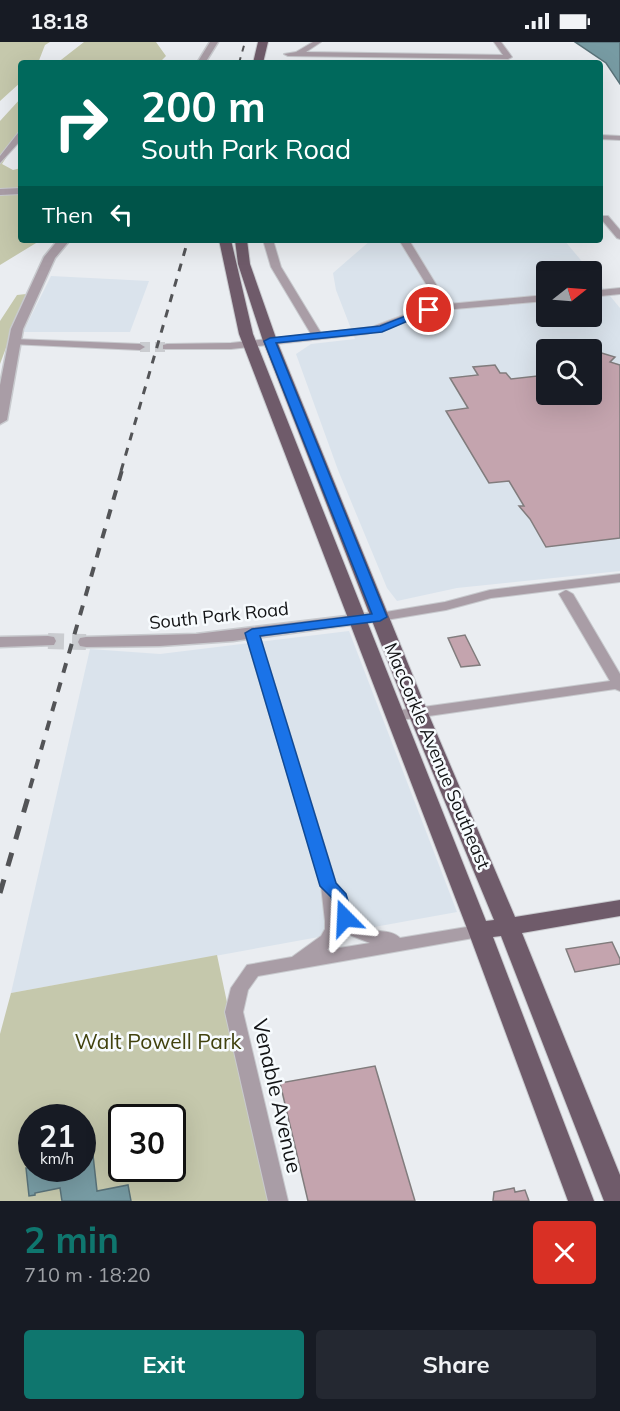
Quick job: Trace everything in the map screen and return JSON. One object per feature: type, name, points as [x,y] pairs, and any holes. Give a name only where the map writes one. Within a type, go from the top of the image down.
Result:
[{"type":"main road","points":[[259,60],[263,42]]},
{"type":"main road","name":"MacCorkle Avenue Southeast","points":[[225,243],[232,283],[250,343],[479,931],[581,1201]]},
{"type":"main road","name":"MacCorkle Avenue Southeast","points":[[241,243],[244,264],[270,341],[418,713],[508,926],[617,1201]]},
{"type":"main road","points":[[479,931],[620,908]]},
{"type":"street","points":[[203,60],[214,42]]},
{"type":"street","points":[[304,42],[316,43]]},
{"type":"street","points":[[288,60],[288,51],[298,54],[417,52],[508,57],[497,42]]},
{"type":"street","points":[[298,54],[316,43]]},
{"type":"street","points":[[603,138],[620,138]]},
{"type":"street","points":[[0,161],[18,139]]},
{"type":"street","points":[[0,192],[13,194],[18,192]]},
{"type":"street","points":[[620,218],[605,218],[620,236]]},
{"type":"street","points":[[0,420],[17,329],[50,257],[62,243]]},
{"type":"street","points":[[269,243],[276,267],[318,337]]},
{"type":"street","points":[[406,243],[445,307]]},
{"type":"street","points":[[602,293],[620,291]]},
{"type":"street","points":[[167,347],[318,337],[382,328],[422,312],[445,307],[536,299]]},
{"type":"street","points":[[14,342],[140,347]]},
{"type":"street","points":[[380,617],[446,606],[490,594],[620,578]]},
{"type":"street","points":[[394,716],[620,685],[566,594]]},
{"type":"street","name":"South Park Road","points":[[86,642],[145,643],[252,633],[380,617]]},
{"type":"street","points":[[252,633],[329,886],[328,892],[336,925],[328,941],[293,963]]},
{"type":"street","points":[[0,642],[48,641]]},
{"type":"street","points":[[329,886],[338,894],[345,918],[351,928],[374,939],[415,942]]},
{"type":"street","points":[[293,963],[479,931]]},
{"type":"street","name":"Venable Avenue","points":[[278,1201],[234,1012],[240,988],[253,970],[293,963]]},
{"type":"shaded area","points":[[368,243],[567,243],[582,261],[536,261],[536,327],[602,327],[602,286],[620,308],[620,571],[457,588],[397,601],[387,588],[338,470],[296,354],[311,344],[355,339],[336,290],[333,273]]},
{"type":"shaded area","points":[[51,276],[149,281],[130,332],[23,332]]},
{"type":"shaded area","points":[[349,631],[457,912],[11,993],[90,649],[160,654]]},
{"type":"green space","points":[[0,42],[50,42],[45,45],[39,60],[18,60],[18,85],[0,101]]},
{"type":"green space","points":[[84,42],[156,42],[166,56],[162,60],[61,60]]},
{"type":"green space","points":[[18,101],[18,140],[2,164],[13,170],[18,169],[18,243],[36,243],[0,265],[0,121]]},
{"type":"green space","points":[[26,294],[0,364],[0,321],[17,295]]},
{"type":"green space","name":"Walt Powell Park","points":[[217,955],[269,1201],[0,1201],[0,1034],[11,993]]},
{"type":"water","points":[[575,42],[620,42],[620,84],[602,60]]},
{"type":"water","points":[[28,1182],[96,1182],[97,1191],[128,1185],[131,1201],[62,1201],[60,1188],[29,1196]]},
{"type":"building","points":[[602,353],[615,357],[610,362],[620,365],[620,538],[546,547],[530,519],[519,506],[524,506],[509,481],[489,483],[446,411],[468,408],[450,378],[478,375],[473,367],[495,365],[500,373],[506,373],[511,379],[536,376],[536,405],[602,405]]},
{"type":"building","points":[[465,635],[480,665],[461,667],[448,638]]},
{"type":"building","points":[[612,942],[620,964],[575,972],[566,949]]},
{"type":"building","points":[[375,1066],[415,1201],[308,1201],[280,1083]]},
{"type":"building","points":[[514,1188],[515,1192],[525,1190],[529,1201],[493,1201],[494,1192]]},
{"type":"tunnel","points":[[140,347],[167,347]]},
{"type":"tunnel","points":[[48,641],[86,642]]},
{"type":"railway","points":[[240,60],[245,42]]},
{"type":"railway","points":[[121,471],[187,243]]},
{"type":"railway","points":[[30,788],[122,470]]},
{"type":"railway","points":[[0,893],[31,787]]},
{"type":"route","points":[[345,918],[338,894],[329,886],[252,633],[380,617],[270,341],[367,331],[393,325],[429,310]]}]
